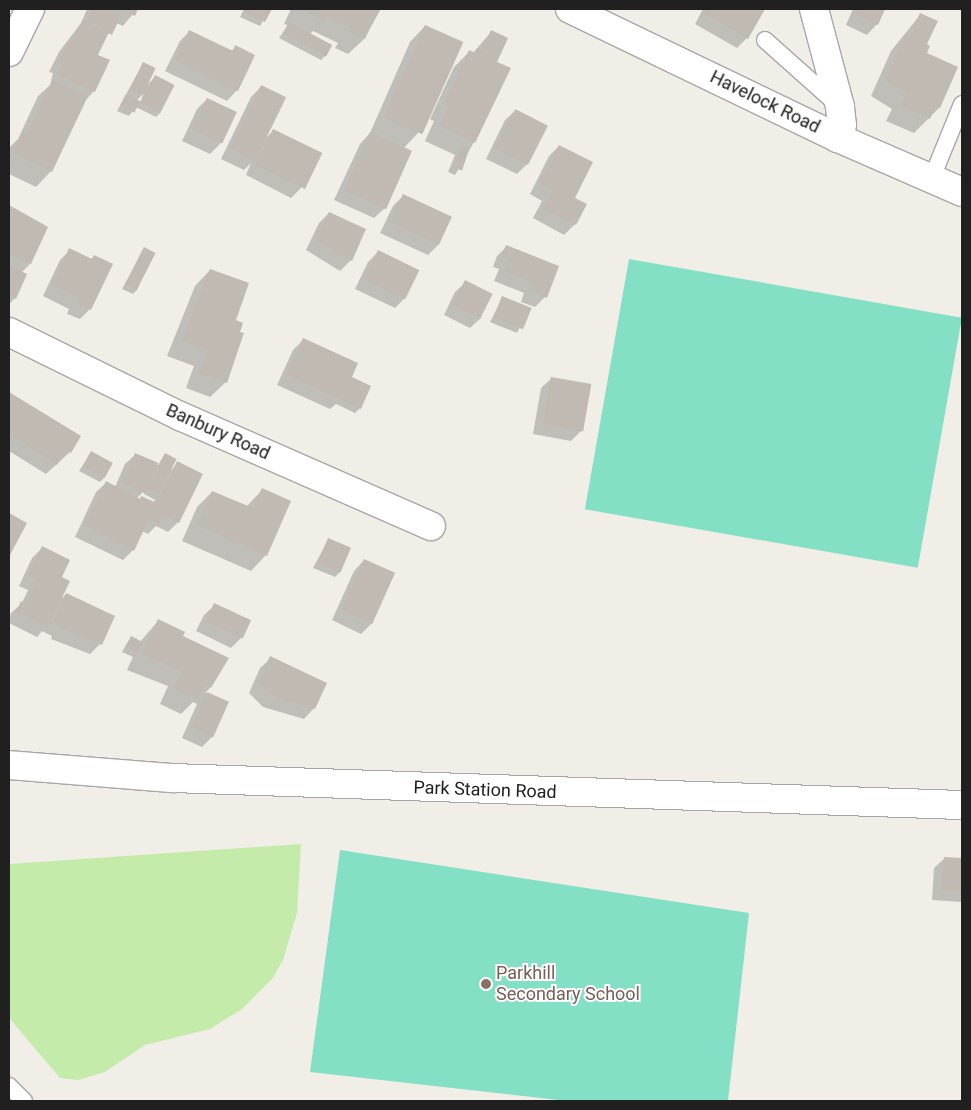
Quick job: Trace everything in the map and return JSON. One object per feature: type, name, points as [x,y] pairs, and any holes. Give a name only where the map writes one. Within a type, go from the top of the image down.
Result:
[{"type":"street","points":[[9,52],[30,9]]},
{"type":"street","name":"Havelock Road","points":[[570,9],[838,138],[962,192]]},
{"type":"street","points":[[814,9],[840,107],[842,125],[838,138]]},
{"type":"street","name":"Banbury Road","points":[[9,332],[180,416],[430,526]]},
{"type":"street","name":"Park Station Road","points":[[9,765],[172,778],[962,805]]},
{"type":"lane","points":[[765,40],[840,107]]},
{"type":"lane","points":[[931,180],[962,104]]},
{"type":"lane","points":[[9,1086],[24,1101]]},
{"type":"green space","points":[[629,259],[962,318],[918,568],[585,509]]},
{"type":"green space","points":[[301,844],[297,913],[283,960],[273,978],[242,1009],[210,1029],[145,1045],[105,1072],[78,1080],[60,1078],[9,1018],[9,864]]},
{"type":"green space","points":[[340,850],[749,913],[728,1101],[567,1101],[310,1072]]},
{"type":"building","points":[[92,9],[138,9],[135,16],[123,11],[112,35],[87,19]]},
{"type":"building","points":[[246,9],[272,9],[265,22],[244,12]]},
{"type":"building","points":[[300,9],[379,9],[365,39],[350,32],[352,28],[327,16],[324,21]]},
{"type":"building","points":[[706,9],[765,9],[748,39],[704,13]]},
{"type":"building","points":[[858,9],[885,9],[878,25],[855,15]]},
{"type":"building","points":[[920,13],[938,21],[927,44],[930,46],[927,53],[958,67],[940,108],[936,106],[930,119],[901,106],[907,93],[885,81],[906,34],[910,36]]},
{"type":"building","points":[[83,19],[108,34],[98,55],[110,60],[95,92],[57,74],[62,63],[59,61],[69,40],[72,42]]},
{"type":"building","points":[[289,22],[332,45],[326,56],[283,33]]},
{"type":"building","points":[[425,25],[463,42],[422,134],[384,117]]},
{"type":"building","points":[[189,30],[233,51],[235,45],[255,55],[238,91],[175,60]]},
{"type":"building","points":[[491,30],[508,38],[497,62],[511,68],[475,143],[440,126],[449,106],[444,103],[469,50],[475,53],[477,48],[482,50]]},
{"type":"building","points":[[143,62],[156,68],[143,95],[130,89]]},
{"type":"building","points":[[155,75],[175,85],[161,113],[141,103]]},
{"type":"building","points":[[53,80],[88,96],[52,172],[13,153],[23,132],[27,134]]},
{"type":"building","points":[[261,85],[286,97],[255,160],[230,148]]},
{"type":"building","points":[[126,94],[140,101],[134,113],[120,106]]},
{"type":"building","points":[[207,98],[237,112],[222,144],[192,130]]},
{"type":"building","points":[[515,109],[548,126],[528,165],[495,148]]},
{"type":"building","points":[[273,129],[322,153],[305,189],[255,165]]},
{"type":"building","points":[[370,132],[412,151],[386,209],[344,190]]},
{"type":"building","points":[[461,145],[470,148],[462,171],[454,168]]},
{"type":"building","points":[[559,145],[593,162],[575,198],[587,204],[576,225],[543,208],[552,190],[539,184]]},
{"type":"building","points":[[403,194],[452,217],[439,245],[390,222]]},
{"type":"building","points":[[9,205],[48,227],[31,264],[9,254]]},
{"type":"building","points":[[329,212],[366,229],[352,261],[315,240]]},
{"type":"building","points":[[506,245],[559,266],[547,298],[530,291],[534,283],[503,271],[508,259],[502,256]]},
{"type":"building","points":[[144,247],[156,253],[137,289],[125,284]]},
{"type":"building","points":[[69,248],[92,259],[94,255],[113,264],[91,310],[76,303],[79,298],[52,285]]},
{"type":"building","points":[[378,250],[419,270],[405,299],[364,279]]},
{"type":"building","points":[[9,266],[27,274],[16,299],[9,295]]},
{"type":"building","points":[[210,269],[249,283],[236,320],[243,323],[240,332],[244,333],[227,383],[200,373],[208,350],[181,341]]},
{"type":"building","points":[[465,280],[493,294],[480,319],[452,305]]},
{"type":"building","points":[[502,296],[532,308],[523,329],[493,317]]},
{"type":"building","points":[[303,338],[358,363],[352,377],[371,386],[361,409],[286,375]]},
{"type":"building","points":[[551,377],[591,384],[583,431],[543,424]]},
{"type":"building","points":[[9,392],[81,436],[71,453],[67,450],[57,465],[9,434]]},
{"type":"building","points":[[91,451],[113,463],[105,478],[83,466]]},
{"type":"building","points":[[135,453],[158,463],[145,493],[122,483]]},
{"type":"building","points":[[165,453],[177,459],[158,495],[147,489]]},
{"type":"building","points":[[177,461],[203,474],[179,523],[164,515],[159,524],[149,519],[134,551],[84,526],[106,481],[140,499],[141,496],[157,503]]},
{"type":"building","points":[[262,488],[291,501],[267,556],[197,525],[212,491],[253,508]]},
{"type":"building","points":[[9,513],[27,523],[9,557]]},
{"type":"building","points":[[328,538],[351,548],[340,573],[317,563]]},
{"type":"building","points":[[42,546],[70,560],[62,577],[70,581],[48,627],[16,612],[21,601],[26,604],[37,580],[28,576]]},
{"type":"building","points":[[364,559],[395,573],[372,624],[341,610]]},
{"type":"building","points":[[66,593],[115,616],[102,645],[60,628],[61,626],[53,621]]},
{"type":"building","points":[[214,603],[251,620],[243,638],[206,621]]},
{"type":"building","points":[[158,619],[185,632],[183,636],[229,658],[211,688],[204,685],[198,699],[174,688],[182,671],[142,655]]},
{"type":"building","points":[[131,636],[143,642],[137,653],[126,647]]},
{"type":"building","points":[[270,656],[327,683],[315,709],[273,697],[258,682]]},
{"type":"building","points":[[207,692],[229,702],[213,737],[191,728]]},
{"type":"building","points":[[944,857],[962,858],[962,892],[941,890]]},
{"type":"place","name":"Parkhill Secondary School","points":[[486,984]]}]
